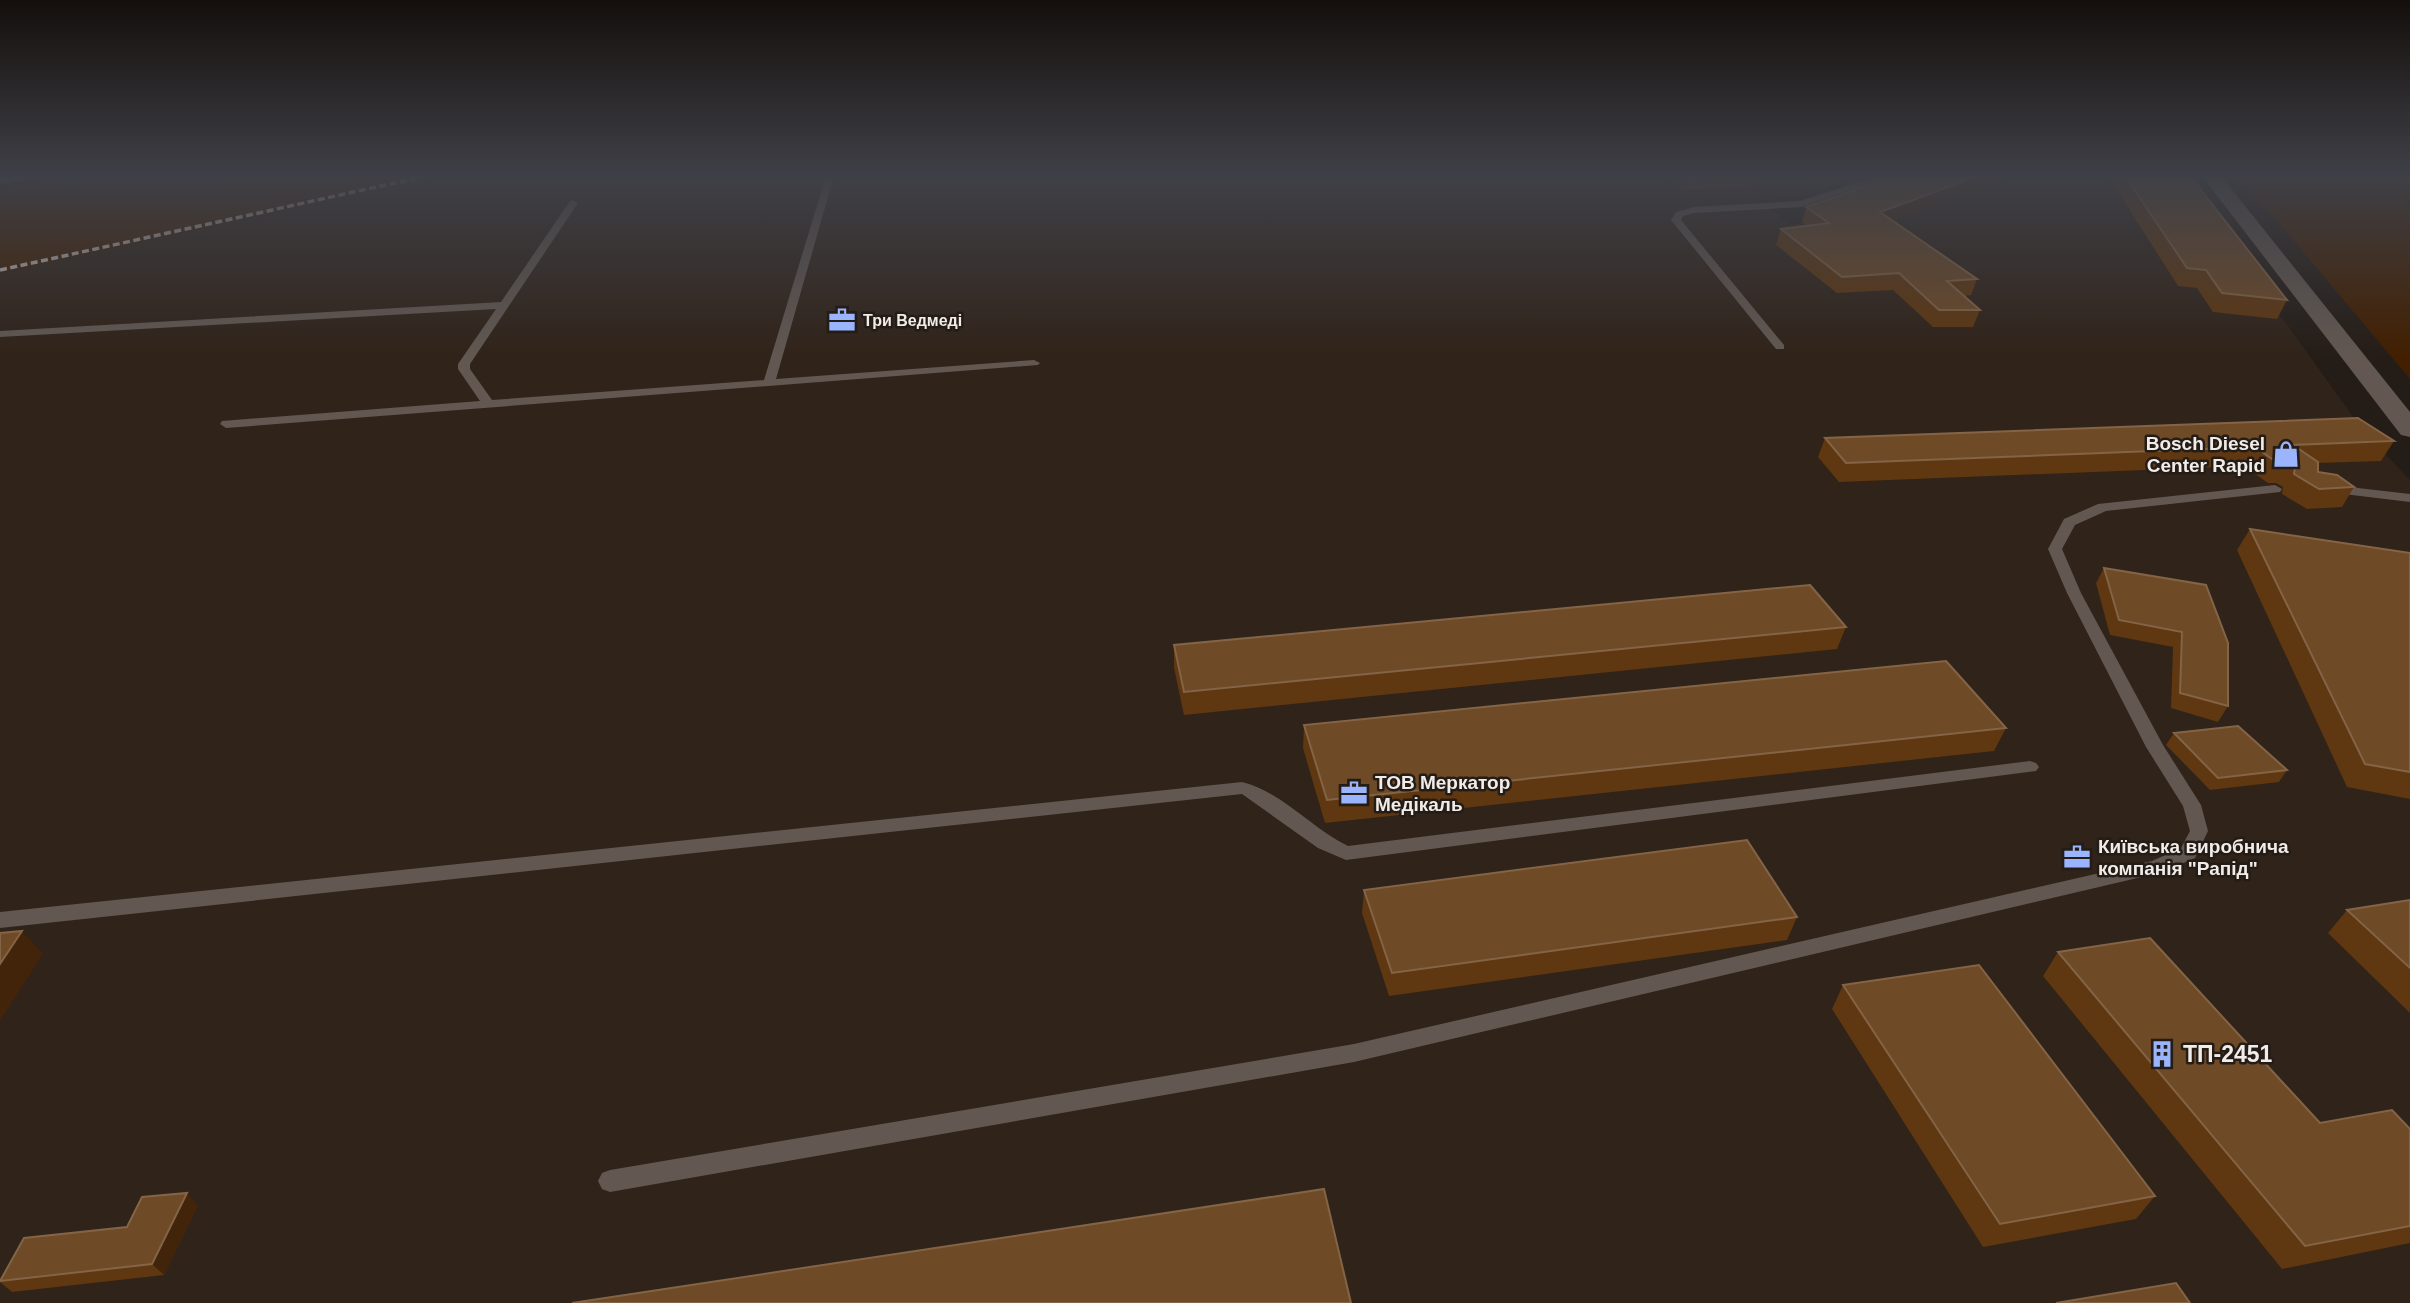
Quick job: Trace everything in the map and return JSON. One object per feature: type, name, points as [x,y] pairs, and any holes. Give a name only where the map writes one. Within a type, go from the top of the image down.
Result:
[{"type":"street","points":[[2259,237],[2410,429]]},
{"type":"lane","points":[[488,404],[464,369],[464,364],[550,237]]},
{"type":"lane","points":[[769,383],[812,237]]},
{"type":"lane","points":[[1690,237],[1780,347]]},
{"type":"lane","points":[[0,334],[503,305]]},
{"type":"lane","points":[[226,424],[1034,363]]},
{"type":"lane","points":[[2313,487],[2410,498]]},
{"type":"lane","points":[[610,1181],[1354,1053],[2156,867],[2188,853],[2199,831],[2192,805],[2155,747],[2074,593],[2054,549],[2068,522],[2103,507],[2275,489]]},
{"type":"lane","points":[[0,920],[1242,789],[1253,791],[1325,844],[1346,853],[2030,767]]},
{"type":"shaded area","points":[[0,237],[164,237],[0,273]]},
{"type":"shaded area","points":[[164,237],[2218,237],[2291,330],[2362,429],[2410,480],[2410,1303],[0,1303],[0,273]]},
{"type":"shaded area","points":[[2290,237],[2410,237],[2410,379]]},
{"type":"building","points":[[1791,237],[1916,237],[1977,279],[1947,281],[1980,310],[1939,310],[1899,273],[1842,277]]},
{"type":"building","points":[[2166,237],[2238,237],[2287,300],[2222,293],[2206,270],[2187,268]]},
{"type":"building","points":[[2358,418],[2394,441],[2293,445],[2318,462],[2318,472],[2337,475],[2354,487],[2319,489],[2294,474],[2295,467],[2288,463],[2279,464],[2255,447],[1846,463],[1825,438]]},
{"type":"building","points":[[2250,529],[2410,553],[2410,772],[2365,764]]},
{"type":"building","points":[[2104,568],[2206,585],[2228,643],[2228,706],[2180,693],[2182,632],[2119,620]]},
{"type":"building","points":[[1810,585],[1846,627],[1184,692],[1174,645]]},
{"type":"building","points":[[1946,661],[2006,728],[1327,800],[1304,725]]},
{"type":"building","points":[[2238,726],[2287,770],[2218,778],[2174,733]]},
{"type":"building","points":[[1747,840],[1797,917],[1392,973],[1364,890]]},
{"type":"building","points":[[2410,900],[2410,968],[2347,910]]},
{"type":"building","points":[[22,931],[0,964],[0,933]]},
{"type":"building","name":"ТП-2451","points":[[2150,938],[2320,1123],[2392,1110],[2410,1129],[2410,1226],[2305,1246],[2058,952]]},
{"type":"building","points":[[1979,965],[2155,1196],[2000,1224],[1843,985]]},
{"type":"building","points":[[1324,1189],[1351,1303],[572,1303]]},
{"type":"building","points":[[187,1193],[152,1264],[0,1281],[24,1238],[127,1227],[142,1197]]},
{"type":"building","points":[[2176,1283],[2190,1303],[2056,1303]]},
{"type":"railway","points":[[0,270],[150,237]]},
{"type":"place","name":"Три Ведмеді","points":[[842,320]]},
{"type":"place","name":"Bosch Diesel Center Rapid","points":[[2286,454]]},
{"type":"place","name":"ТОВ Меркатор Медікаль","points":[[1354,793]]},
{"type":"place","name":"Київська виробнича компанія \"Рапід\"","points":[[2077,857]]},
{"type":"place","name":"ТП-2451","points":[[2162,1054]]}]
